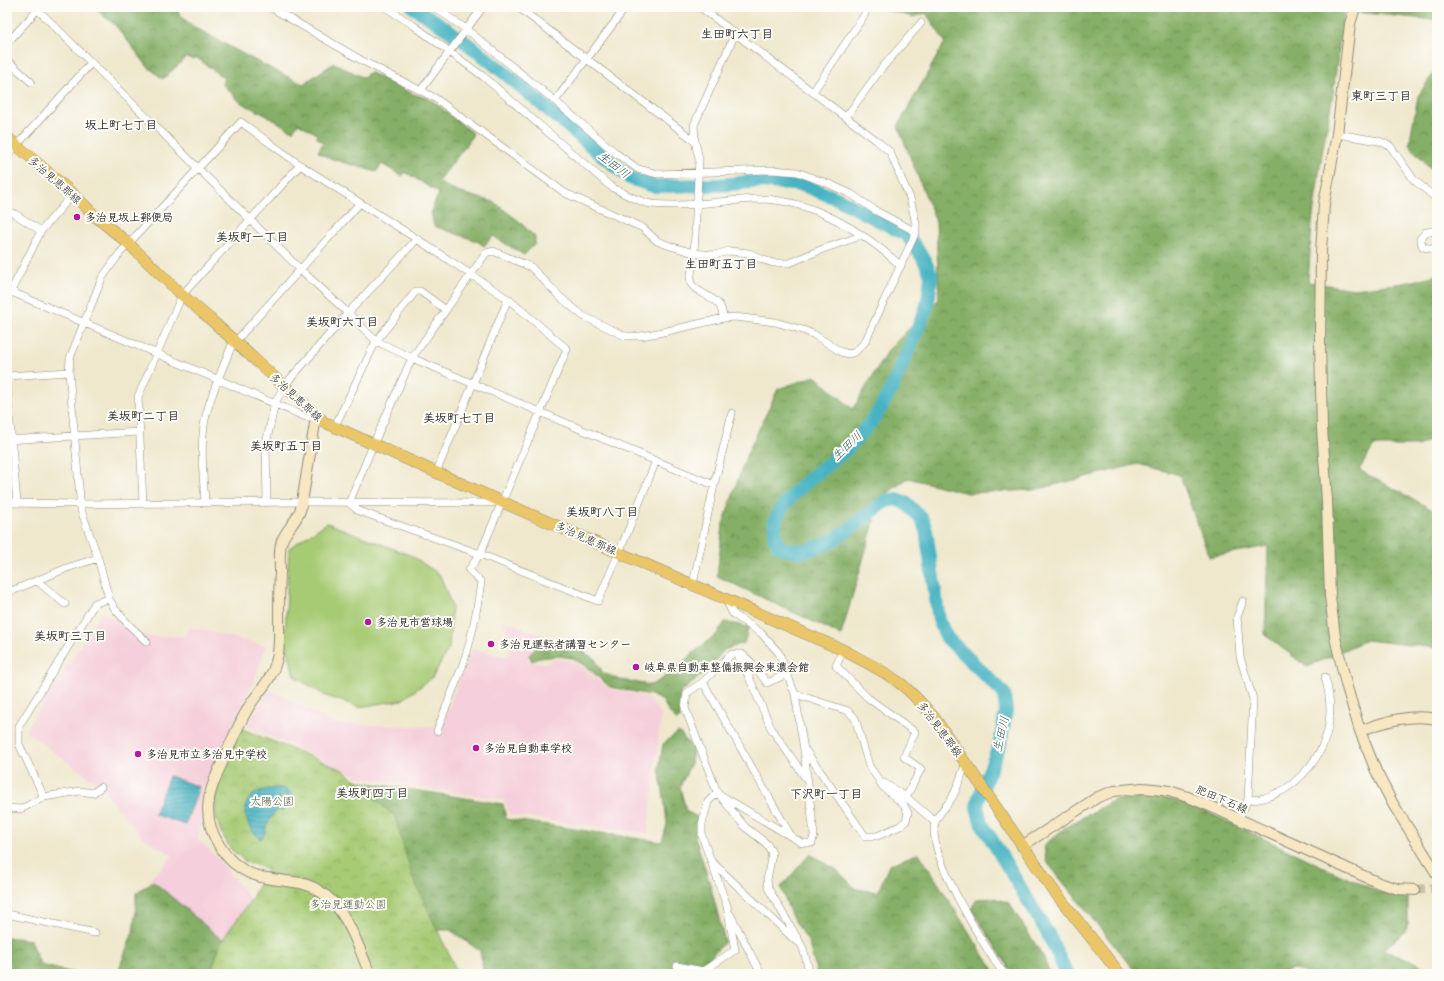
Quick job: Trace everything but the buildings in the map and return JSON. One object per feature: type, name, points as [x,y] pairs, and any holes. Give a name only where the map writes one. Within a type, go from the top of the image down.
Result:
[{"type":"main road","name":"多治見恵那線","points":[[7,137],[10,151],[73,194],[95,216],[129,244],[182,296],[316,416],[334,428],[843,650],[897,680],[933,716],[1022,846],[1054,890],[1120,974]]},
{"type":"street","points":[[270,7],[361,60],[435,98],[565,193],[643,228],[657,241],[694,253],[714,255],[729,251],[749,253],[773,263],[789,263],[823,248],[855,238],[860,234]]},
{"type":"street","points":[[384,7],[413,25],[449,53],[484,77],[610,186],[621,192],[650,204],[696,205],[757,199],[777,200],[793,203],[821,212],[860,234],[901,266]]},
{"type":"street","points":[[434,7],[466,29],[555,100],[617,154],[638,169],[658,174],[772,170],[796,172],[851,194],[876,211],[916,232]]},
{"type":"street","points":[[421,90],[483,7]]},
{"type":"street","points":[[518,7],[695,141]]},
{"type":"street","points":[[555,100],[626,7]]},
{"type":"street","points":[[349,503],[412,358],[486,253],[493,251],[531,267],[560,297],[583,316],[625,336],[641,336],[724,318],[735,318],[775,322],[803,330],[813,334],[841,352],[849,354],[855,352],[865,342],[916,232],[916,224],[910,198],[890,152],[700,7]]},
{"type":"street","points":[[1355,7],[1350,24],[1337,134],[1324,204],[1321,252],[1320,308],[1322,428],[1327,501],[1330,596],[1335,637],[1346,684],[1360,732],[1376,771],[1393,804],[1437,874]]},
{"type":"street","points":[[7,43],[38,8],[197,168],[376,341],[412,358],[714,485]]},
{"type":"street","points":[[813,92],[865,14]]},
{"type":"street","points":[[846,118],[881,69],[921,23]]},
{"type":"street","points":[[724,318],[720,306],[692,286],[690,282],[694,253],[699,160],[695,141],[694,125],[735,34]]},
{"type":"street","points":[[7,60],[31,82]]},
{"type":"street","points":[[10,151],[91,63]]},
{"type":"street","points":[[147,642],[129,626],[109,599],[98,558],[82,510],[69,372],[70,358],[102,278],[120,253],[241,122],[300,164],[508,299],[567,349],[480,554],[469,570],[481,582],[470,642],[437,731]]},
{"type":"street","points":[[1337,134],[1379,142],[1390,146],[1414,180],[1437,199]]},
{"type":"street","points":[[143,504],[138,397],[182,296],[300,164]]},
{"type":"street","points":[[7,299],[9,291],[41,231],[73,194]]},
{"type":"street","points":[[205,502],[202,457],[205,421],[218,379],[235,342],[360,203]]},
{"type":"street","points":[[7,211],[15,214],[41,231]]},
{"type":"street","points":[[1437,231],[1426,232],[1420,240],[1423,247],[1434,249],[1437,248]]},
{"type":"street","points":[[267,503],[266,444],[275,403],[284,386],[348,313],[417,239]]},
{"type":"street","points":[[9,291],[306,416],[316,416],[299,514],[281,543],[279,645],[276,663],[262,689],[236,730],[212,785],[208,806],[208,819],[211,833],[220,847],[230,860],[240,868],[257,876],[296,882],[311,886],[322,892],[335,903],[346,918],[370,974]]},
{"type":"street","points":[[334,428],[376,341],[416,291],[420,291],[446,310]]},
{"type":"street","points":[[436,473],[508,299]]},
{"type":"street","points":[[7,376],[69,372]]},
{"type":"street","points":[[7,389],[9,440],[17,503]]},
{"type":"street","points":[[694,584],[714,485],[732,413]]},
{"type":"street","points":[[9,440],[139,432]]},
{"type":"street","points":[[349,503],[359,511],[480,554],[598,601],[620,553],[656,461]]},
{"type":"street","points":[[7,503],[143,504],[205,502],[502,502]]},
{"type":"street","points":[[7,594],[67,568],[98,558]]},
{"type":"street","points":[[37,581],[65,604]]},
{"type":"street","points":[[44,797],[19,744],[19,726],[95,603],[109,599]]},
{"type":"street","points":[[717,792],[802,843],[812,843],[814,835],[808,782],[795,694],[779,653],[761,633],[733,614],[726,599]]},
{"type":"street","points":[[1239,818],[1248,799],[1253,699],[1240,657],[1237,617],[1243,601]]},
{"type":"street","points":[[843,650],[836,666],[868,698],[915,732],[904,757],[921,769],[906,797]]},
{"type":"street","points":[[787,674],[767,683],[753,664],[742,654],[732,654],[703,682],[687,693],[685,708],[717,792],[745,827],[767,844],[772,853],[767,880],[768,888],[803,948],[810,974]]},
{"type":"street","points":[[737,654],[771,728],[808,782]]},
{"type":"street","points":[[1248,799],[1263,799],[1284,790],[1297,780],[1312,764],[1321,749],[1327,732],[1330,715],[1329,693],[1324,677]]},
{"type":"street","points":[[703,682],[791,836]]},
{"type":"street","points":[[795,694],[848,711],[855,718],[869,766],[882,786],[904,805],[908,813],[906,821],[900,826],[877,836],[865,836],[804,750]]},
{"type":"street","points":[[1360,732],[1384,722],[1405,718],[1425,717],[1437,719]]},
{"type":"street","points":[[966,764],[952,798],[935,822],[934,836],[952,888],[1004,974]]},
{"type":"street","points":[[879,780],[906,797],[935,822]]},
{"type":"street","points":[[7,808],[21,809],[44,797],[80,791],[93,793],[101,787]]},
{"type":"street","name":"肥田下石線","points":[[1022,846],[1098,797],[1130,789],[1154,789],[1170,791],[1188,797],[1239,818],[1379,883],[1398,889],[1415,890]]},
{"type":"street","points":[[717,792],[708,802],[702,824],[702,836],[727,906],[761,974]]},
{"type":"street","points":[[709,859],[803,948]]},
{"type":"street","points":[[677,966],[703,971],[735,950],[727,906]]},
{"type":"street","points":[[7,914],[95,933]]},
{"type":"shaded area","name":"多治見市立多治見中学校","points":[[102,612],[147,637],[184,636],[190,627],[266,646],[251,689],[208,777],[202,795],[202,818],[198,839],[219,860],[251,900],[222,940],[150,879],[173,856],[141,836],[98,784],[25,731]]},
{"type":"shaded area","name":"多治見自動車学校","points":[[503,620],[541,635],[526,661],[544,663],[557,659],[577,663],[610,689],[648,697],[661,715],[648,834],[510,815],[504,800],[362,778],[247,726],[268,689],[336,724],[441,727],[472,649],[507,657],[512,642]]},
{"type":"green space","points":[[94,7],[176,7],[183,18],[199,29],[303,84],[334,63],[364,78],[369,72],[413,94],[430,99],[473,133],[470,140],[438,182],[457,192],[494,202],[520,222],[535,237],[535,244],[524,255],[493,236],[484,246],[477,241],[434,226],[431,211],[439,193],[405,172],[402,176],[382,164],[376,172],[329,158],[318,152],[323,142],[316,137],[317,134],[298,123],[293,131],[240,102],[222,84],[224,78],[197,58],[192,59],[187,57],[163,79],[148,67],[116,26]]},
{"type":"green space","points":[[876,7],[1437,7],[1437,20],[1344,11],[1332,100],[1322,153],[1312,223],[1308,282],[1354,289],[1404,283],[1437,275],[1437,437],[1418,446],[1374,446],[1359,470],[1437,512],[1437,648],[1366,640],[1307,667],[1265,635],[1268,546],[1209,557],[1180,475],[1138,464],[1034,490],[967,493],[908,478],[881,498],[841,635],[717,576],[723,524],[746,456],[778,389],[815,376],[853,409],[888,350],[939,299],[936,222],[898,126],[945,42],[926,13],[913,17]]},
{"type":"green space","points":[[1437,68],[1437,175],[1409,145],[1418,96]]},
{"type":"green space","name":"多治見市営球場","points":[[327,523],[412,556],[440,575],[452,607],[449,648],[432,678],[402,700],[359,707],[326,696],[294,676],[285,638],[289,548]]},
{"type":"green space","points":[[725,622],[749,627],[744,643],[724,650],[707,671],[680,693],[680,719],[676,720],[668,711],[663,701],[651,695],[610,687],[588,668],[573,658],[558,656],[539,658],[532,661],[529,655],[537,647],[551,642],[570,644],[595,659],[603,673],[621,680],[651,685],[661,680],[717,634]]},
{"type":"green space","name":"多治見運動公園","points":[[240,728],[343,770],[395,817],[412,876],[458,974],[210,974],[222,940],[251,900],[267,869],[246,862],[231,849],[221,832],[216,817],[214,790]]},
{"type":"green space","points":[[679,732],[693,749],[691,763],[680,787],[686,811],[699,818],[695,837],[710,884],[725,942],[694,974],[484,974],[480,951],[450,930],[418,930],[325,768],[362,782],[503,804],[506,819],[662,842],[667,824],[659,769],[663,744]]},
{"type":"green space","points":[[1155,796],[1178,801],[1201,809],[1336,873],[1382,893],[1408,898],[1408,929],[1384,949],[1417,963],[1434,974],[1308,974],[1294,969],[1272,974],[1137,974],[1046,861],[1044,845],[1066,827],[1114,800]]},
{"type":"green space","points":[[919,853],[997,974],[817,974],[808,941],[791,915],[781,887],[810,854],[837,870],[856,889],[878,892],[889,865]]},
{"type":"green space","points":[[153,881],[222,940],[210,974],[117,974],[133,932],[136,910],[136,893]]},
{"type":"green space","points":[[994,898],[1009,903],[1043,956],[1050,974],[1013,974],[971,909],[977,899]]},
{"type":"green space","points":[[7,937],[31,940],[40,965],[78,974],[7,974]]},
{"type":"water","points":[[169,776],[199,787],[185,825],[154,814]]},
{"type":"water","points":[[281,788],[289,791],[293,798],[288,805],[289,799],[287,795],[280,797],[284,810],[281,811],[278,809],[272,816],[264,836],[261,839],[248,824],[245,811],[246,805],[249,799],[257,792],[267,789]]},
{"type":"waterway","name":"生田川","points":[[413,7],[442,26],[497,67],[630,178],[654,186],[719,185],[760,181],[803,185],[838,199],[907,235],[923,258],[931,274],[926,309],[891,390],[877,414],[862,433],[846,450],[795,492],[779,511],[775,522],[775,539],[779,546],[788,550],[803,551],[827,544],[886,501],[896,499],[906,503],[922,519],[926,530],[939,620],[947,638],[1004,693],[1006,711],[1000,744],[979,797],[977,807],[981,822],[1047,932],[1067,974]]},
{"type":"tunnel","points":[[1415,890],[1437,888]]},
{"type":"place","name":"多治見坂上郵便局","points":[[77,217]]},
{"type":"place","name":"多治見市営球場","points":[[368,622]]},
{"type":"place","name":"多治見運転者講習センター","points":[[491,644]]},
{"type":"place","name":"岐阜県自動車整備振興会東濃会館","points":[[636,667]]},
{"type":"place","name":"多治見自動車学校","points":[[476,748]]},
{"type":"place","name":"多治見市立多治見中学校","points":[[138,754]]},
{"type":"district","name":"生田町六丁目","points":[[737,34]]},
{"type":"district","name":"東町三丁目","points":[[1381,96]]},
{"type":"district","name":"坂上町七丁目","points":[[121,125]]},
{"type":"district","name":"美坂町一丁目","points":[[252,237]]},
{"type":"district","name":"生田町五丁目","points":[[721,264]]},
{"type":"district","name":"美坂町六丁目","points":[[342,322]]},
{"type":"district","name":"美坂町二丁目","points":[[143,416]]},
{"type":"district","name":"美坂町七丁目","points":[[459,418]]},
{"type":"district","name":"美坂町五丁目","points":[[286,446]]},
{"type":"district","name":"美坂町八丁目","points":[[602,512]]},
{"type":"district","name":"美坂町三丁目","points":[[70,636]]},
{"type":"district","name":"美坂町四丁目","points":[[372,793]]},
{"type":"district","name":"下沢町一丁目","points":[[826,794]]},
{"type":"park label","name":"太陽公園","points":[[272,801]]}]
